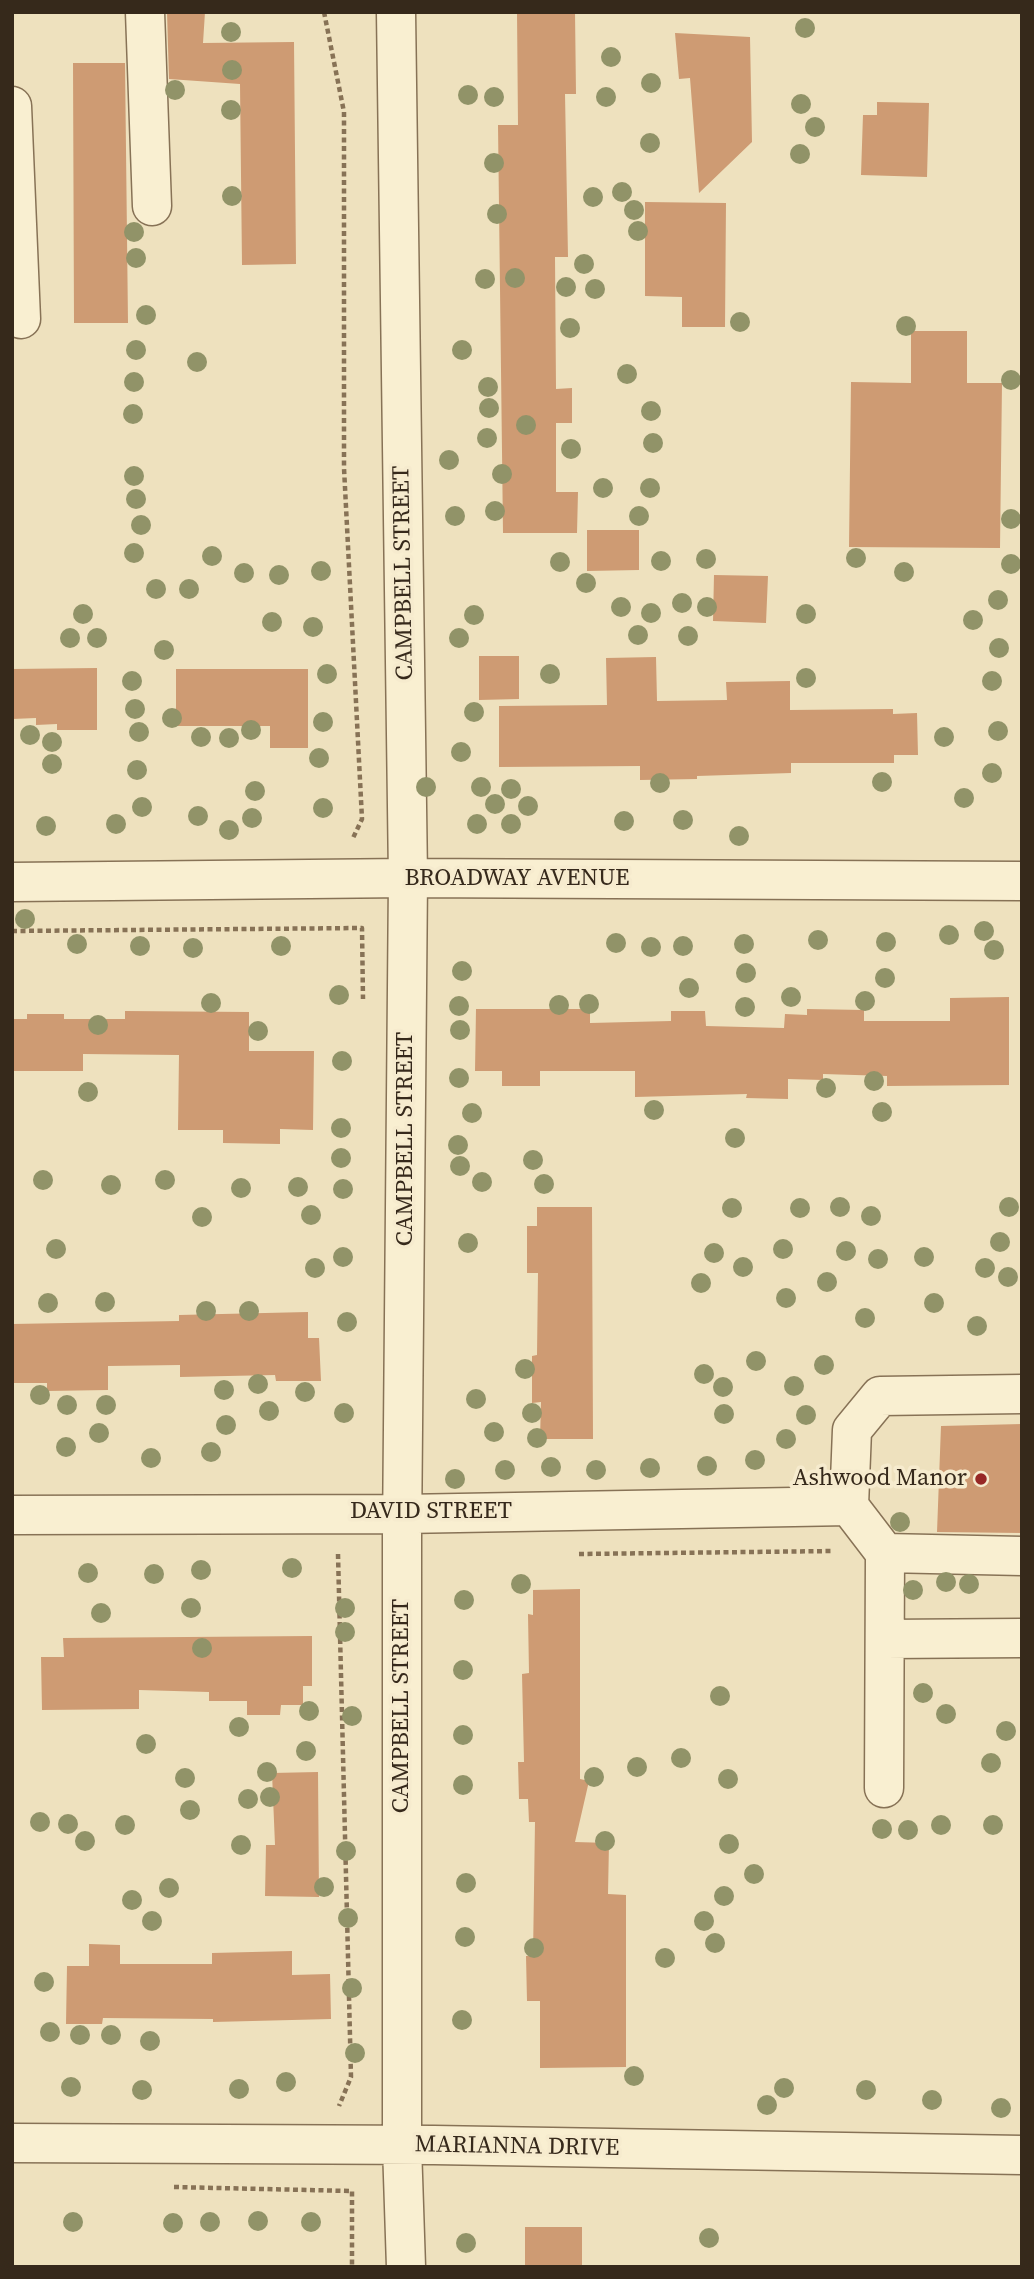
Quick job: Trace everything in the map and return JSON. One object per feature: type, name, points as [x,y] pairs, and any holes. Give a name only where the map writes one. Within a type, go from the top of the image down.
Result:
[{"type":"street","points":[[145,12],[152,206]]},
{"type":"street","name":"CAMPBELL STREET","points":[[396,12],[408,878],[402,2146],[406,2267]]},
{"type":"street","points":[[12,106],[21,319]]},
{"type":"street","name":"BROADWAY AVENUE","points":[[12,882],[408,878],[1022,881]]},
{"type":"street","points":[[884,1788],[885,1553],[849,1506],[852,1430],[880,1396],[1022,1394]]},
{"type":"street","name":"DAVID STREET","points":[[12,1515],[403,1514],[849,1506]]},
{"type":"street","points":[[885,1553],[1022,1556]]},
{"type":"street","points":[[886,1639],[1022,1638]]},
{"type":"street","name":"MARIANNA DRIVE","points":[[12,2143],[1022,2155]]},
{"type":"path","points":[[324,12],[344,112],[344,468],[362,819],[349,848]]},
{"type":"path","points":[[12,931],[362,928],[363,1012]]},
{"type":"path","points":[[337,2110],[351,2077],[337,1538],[341,1513]]},
{"type":"path","points":[[162,2187],[352,2192],[352,2267]]},
{"type":"building","points":[[167,12],[205,12],[203,43],[294,42],[296,264],[242,265],[240,84],[169,79]]},
{"type":"building","points":[[517,12],[575,12],[576,94],[565,94],[568,257],[555,257],[556,389],[572,388],[572,423],[556,423],[556,492],[578,492],[577,533],[503,533],[498,125],[518,125]]},
{"type":"building","points":[[675,33],[750,37],[752,142],[699,193],[690,78],[679,79]]},
{"type":"building","points":[[73,63],[125,63],[128,323],[74,323]]},
{"type":"building","points":[[877,102],[929,103],[927,177],[861,175],[863,115],[877,115]]},
{"type":"building","points":[[645,202],[726,203],[725,327],[682,327],[682,297],[645,296]]},
{"type":"building","points":[[911,331],[967,331],[967,383],[1002,383],[1000,548],[849,547],[851,382],[911,383]]},
{"type":"building","points":[[587,530],[639,530],[639,570],[587,571]]},
{"type":"building","points":[[714,575],[768,576],[766,623],[713,621]]},
{"type":"building","points":[[479,656],[519,656],[519,699],[479,700]]},
{"type":"building","points":[[656,657],[657,701],[727,700],[726,682],[790,681],[790,710],[893,709],[893,714],[917,713],[918,755],[894,755],[894,763],[791,763],[791,773],[697,776],[697,779],[640,780],[640,766],[499,767],[499,706],[607,705],[606,658]]},
{"type":"building","points":[[97,668],[97,730],[57,730],[57,724],[36,725],[36,718],[12,719],[12,669]]},
{"type":"building","points":[[176,669],[308,669],[308,748],[270,748],[270,726],[176,726]]},
{"type":"building","points":[[1009,997],[1009,1085],[887,1086],[887,1076],[823,1074],[823,1080],[788,1079],[788,1099],[746,1098],[747,1094],[635,1097],[635,1071],[540,1071],[540,1086],[502,1086],[502,1071],[475,1071],[476,1009],[590,1009],[590,1023],[671,1021],[671,1011],[705,1011],[706,1026],[784,1028],[785,1014],[807,1015],[807,1009],[864,1010],[864,1021],[950,1021],[950,998]]},
{"type":"building","points":[[125,1011],[249,1012],[249,1051],[314,1051],[313,1130],[280,1129],[280,1144],[223,1143],[223,1130],[178,1130],[179,1055],[83,1054],[83,1071],[12,1071],[12,1019],[27,1019],[27,1014],[64,1014],[64,1019],[125,1019]]},
{"type":"building","points":[[537,1207],[592,1207],[593,1439],[540,1439],[541,1402],[532,1403],[532,1356],[537,1355],[538,1273],[527,1273],[527,1226],[537,1226]]},
{"type":"building","points":[[308,1312],[308,1338],[319,1338],[321,1381],[276,1381],[275,1375],[180,1377],[180,1365],[108,1366],[108,1390],[47,1391],[47,1383],[12,1383],[12,1324],[179,1321],[179,1315]]},
{"type":"building","name":"Ashwood Manor","points":[[1022,1424],[1022,1533],[937,1532],[941,1426]]},
{"type":"building","points":[[580,1589],[580,1779],[589,1781],[575,1842],[609,1843],[608,1894],[626,1895],[626,2067],[540,2068],[540,2001],[527,2001],[526,1956],[533,1956],[535,1822],[529,1822],[528,1799],[519,1799],[518,1762],[524,1762],[522,1674],[529,1673],[528,1614],[533,1615],[533,1590]]},
{"type":"building","points":[[312,1636],[312,1686],[303,1686],[303,1705],[281,1705],[280,1715],[247,1715],[247,1701],[209,1701],[209,1692],[139,1690],[139,1709],[42,1710],[41,1657],[64,1657],[63,1638]]},
{"type":"building","points":[[318,1772],[319,1897],[265,1896],[266,1845],[275,1845],[272,1773]]},
{"type":"building","points":[[89,1944],[120,1945],[120,1964],[212,1964],[212,1953],[292,1951],[292,1975],[330,1974],[331,2019],[213,2022],[213,2019],[103,2018],[102,2024],[66,2024],[67,1966],[89,1966]]},
{"type":"building","points":[[525,2227],[582,2227],[582,2267],[525,2267]]},
{"type":"place","name":"Ashwood Manor","points":[[981,1479]]}]
